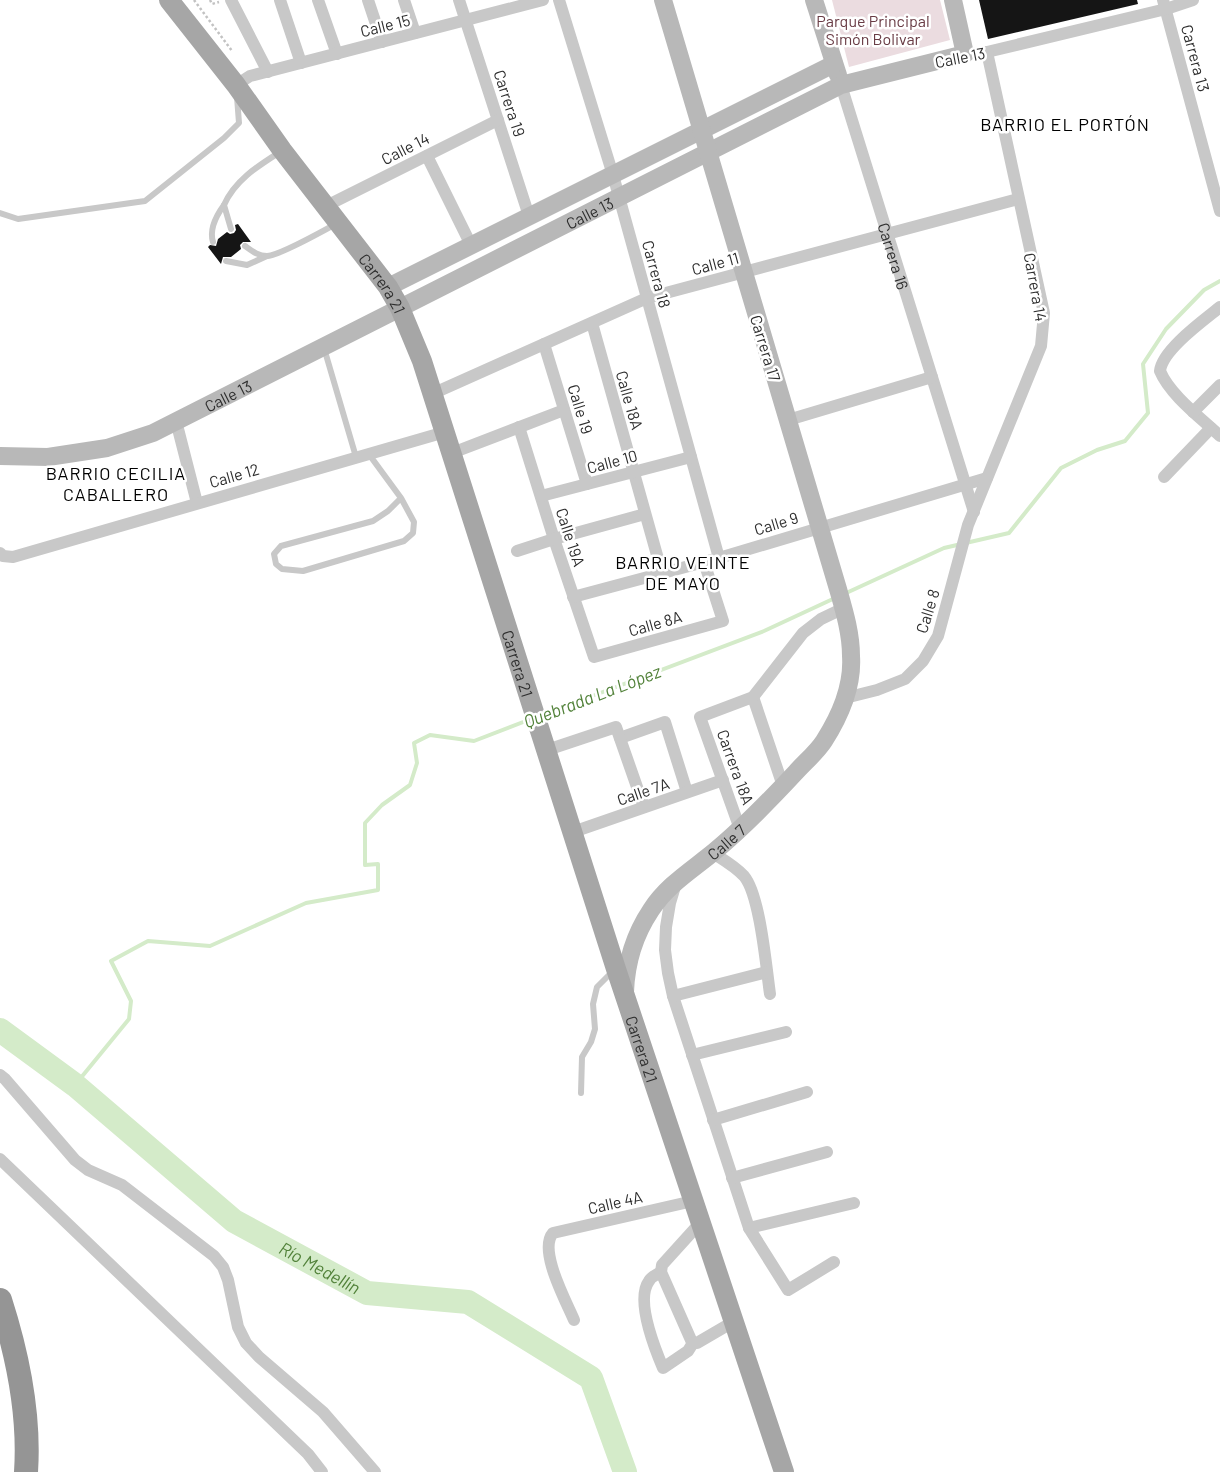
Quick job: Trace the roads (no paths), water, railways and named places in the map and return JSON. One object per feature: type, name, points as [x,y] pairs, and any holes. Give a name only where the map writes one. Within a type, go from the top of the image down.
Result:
[{"type":"highway","points":[[0,1300],[13,1342],[23,1392],[27,1433],[26,1472]]},
{"type":"main road","name":"Carrera 21","points":[[169,0],[236,86],[337,223],[388,287],[400,308],[422,361],[616,969],[784,1472]]},
{"type":"street","points":[[231,0],[268,72]]},
{"type":"street","points":[[280,0],[301,63]]},
{"type":"street","points":[[318,0],[337,54]]},
{"type":"street","points":[[368,0],[382,42]]},
{"type":"street","points":[[404,0],[415,33]]},
{"type":"street","name":"Carrera 19","points":[[459,0],[529,216]]},
{"type":"street","name":"Calle 15","points":[[236,86],[250,76],[543,0]]},
{"type":"street","name":"Carrera 18","points":[[559,0],[613,175],[719,558]]},
{"type":"street","name":"Carrera 17","points":[[663,0],[841,600],[852,656],[845,698]]},
{"type":"street","name":"Carrera 16","points":[[814,0],[974,512]]},
{"type":"street","points":[[953,0],[964,54]]},
{"type":"street","name":"Calle 13","points":[[0,456],[48,457],[107,448],[153,433],[841,85],[964,54],[987,52],[1164,4],[1193,0]]},
{"type":"street","name":"Carrera 13","points":[[1164,4],[1220,211]]},
{"type":"street","name":"Carrera 14","points":[[974,512],[1041,346],[1044,328],[1044,313],[987,52]]},
{"type":"street","name":"Calle 13","points":[[388,287],[834,64]]},
{"type":"street","name":"Calle 14","points":[[326,206],[498,120]]},
{"type":"street","points":[[427,156],[471,245]]},
{"type":"street","name":"Calle 11","points":[[432,394],[647,298],[1018,199]]},
{"type":"street","points":[[1164,477],[1216,432],[1193,412],[1163,378],[1160,367],[1187,332],[1220,307]]},
{"type":"street","name":"Calle 18A","points":[[592,323],[662,573]]},
{"type":"street","name":"Calle 19","points":[[544,344],[587,484]]},
{"type":"street","points":[[788,420],[932,377]]},
{"type":"street","points":[[1193,412],[1220,385]]},
{"type":"street","points":[[452,453],[564,410]]},
{"type":"street","points":[[176,421],[197,503]]},
{"type":"street","name":"Calle 19A","points":[[519,427],[594,657]]},
{"type":"street","name":"Calle 12","points":[[2,554],[13,557],[444,432]]},
{"type":"street","name":"Calle 10","points":[[541,496],[691,456]]},
{"type":"street","name":"Calle 9","points":[[573,597],[719,558],[987,478]]},
{"type":"street","name":"Calle 8","points":[[845,698],[877,690],[906,679],[923,662],[938,636],[959,556],[974,512]]},
{"type":"street","points":[[517,551],[645,514]]},
{"type":"street","name":"Calle 8A","points":[[594,657],[723,621],[704,562]]},
{"type":"street","points":[[783,786],[753,697],[803,633],[841,600]]},
{"type":"street","name":"Carrera 18A","points":[[740,829],[700,717],[753,697]]},
{"type":"street","name":"Calle 7","points":[[625,992],[630,955],[638,932],[651,910],[666,891],[740,829],[823,743],[845,698]]},
{"type":"street","points":[[547,750],[665,722],[687,792]]},
{"type":"street","points":[[618,732],[644,807]]},
{"type":"street","name":"Calle 7A","points":[[573,832],[723,780]]},
{"type":"street","points":[[713,852],[730,863],[745,878],[755,898],[770,994]]},
{"type":"street","points":[[677,881],[670,903],[665,942],[668,974],[673,996],[749,1228],[788,1290],[834,1262]]},
{"type":"street","points":[[673,996],[767,972]]},
{"type":"street","points":[[692,1055],[786,1032]]},
{"type":"street","points":[[0,1075],[5,1078],[75,1160],[88,1170],[122,1185],[214,1256],[223,1267],[228,1280],[238,1327],[246,1342],[258,1358],[323,1412],[375,1472]]},
{"type":"street","points":[[713,1120],[807,1092]]},
{"type":"street","points":[[732,1178],[827,1152]]},
{"type":"street","points":[[0,1159],[293,1440],[322,1472]]},
{"type":"street","name":"Calle 4A","points":[[574,1320],[551,1265],[549,1241],[553,1233],[692,1200]]},
{"type":"street","points":[[749,1228],[854,1203]]},
{"type":"street","points":[[694,1343],[661,1272],[662,1265],[700,1223]]},
{"type":"street","points":[[661,1272],[649,1280],[645,1301],[646,1323],[663,1368],[688,1350],[694,1343],[733,1322]]},
{"type":"lane","points":[[0,213],[18,219],[145,201],[224,138],[240,122],[236,86]]},
{"type":"lane","points":[[214,242],[212,232],[214,222],[232,190],[249,173],[282,150]]},
{"type":"lane","points":[[224,205],[231,229]]},
{"type":"lane","points":[[226,261],[247,265],[299,243],[337,223]]},
{"type":"lane","points":[[245,246],[255,253],[268,256]]},
{"type":"lane","points":[[324,346],[362,455],[401,498],[414,522],[413,533],[404,541],[303,571],[282,570],[276,564],[274,554],[281,546],[373,521],[388,511],[401,498]]},
{"type":"lane","points":[[581,1093],[582,1057],[591,1042],[595,1029],[593,1004],[597,987],[616,969]]},
{"type":"waterway","name":"Quebrada La López","points":[[844,594],[944,548],[1009,533],[1061,468],[1097,450],[1125,441],[1148,413],[1143,364],[1166,329],[1204,290],[1220,281]]},
{"type":"waterway","name":"Quebrada La López","points":[[542,715],[764,631],[835,598]]},
{"type":"waterway","name":"Quebrada La López","points":[[75,1085],[129,1019],[131,1001],[111,961],[148,941],[210,946],[306,903],[378,890],[378,864],[365,865],[365,823],[382,805],[410,785],[417,763],[414,743],[430,735],[474,741],[531,719]]},
{"type":"waterway","name":"Río Medellín","points":[[0,1030],[75,1085],[234,1221],[367,1293],[468,1302],[591,1378],[625,1472]]},
{"type":"district","name":"BARRIO EL PORTÓN","points":[[1065,124]]},
{"type":"district","name":"BARRIO CECILIA CABALLERO","points":[[116,483]]},
{"type":"district","name":"BARRIO VEINTE DE MAYO","points":[[683,572]]},
{"type":"park label","name":"Parque Principal Simón Bolivar","points":[[873,29]]}]
